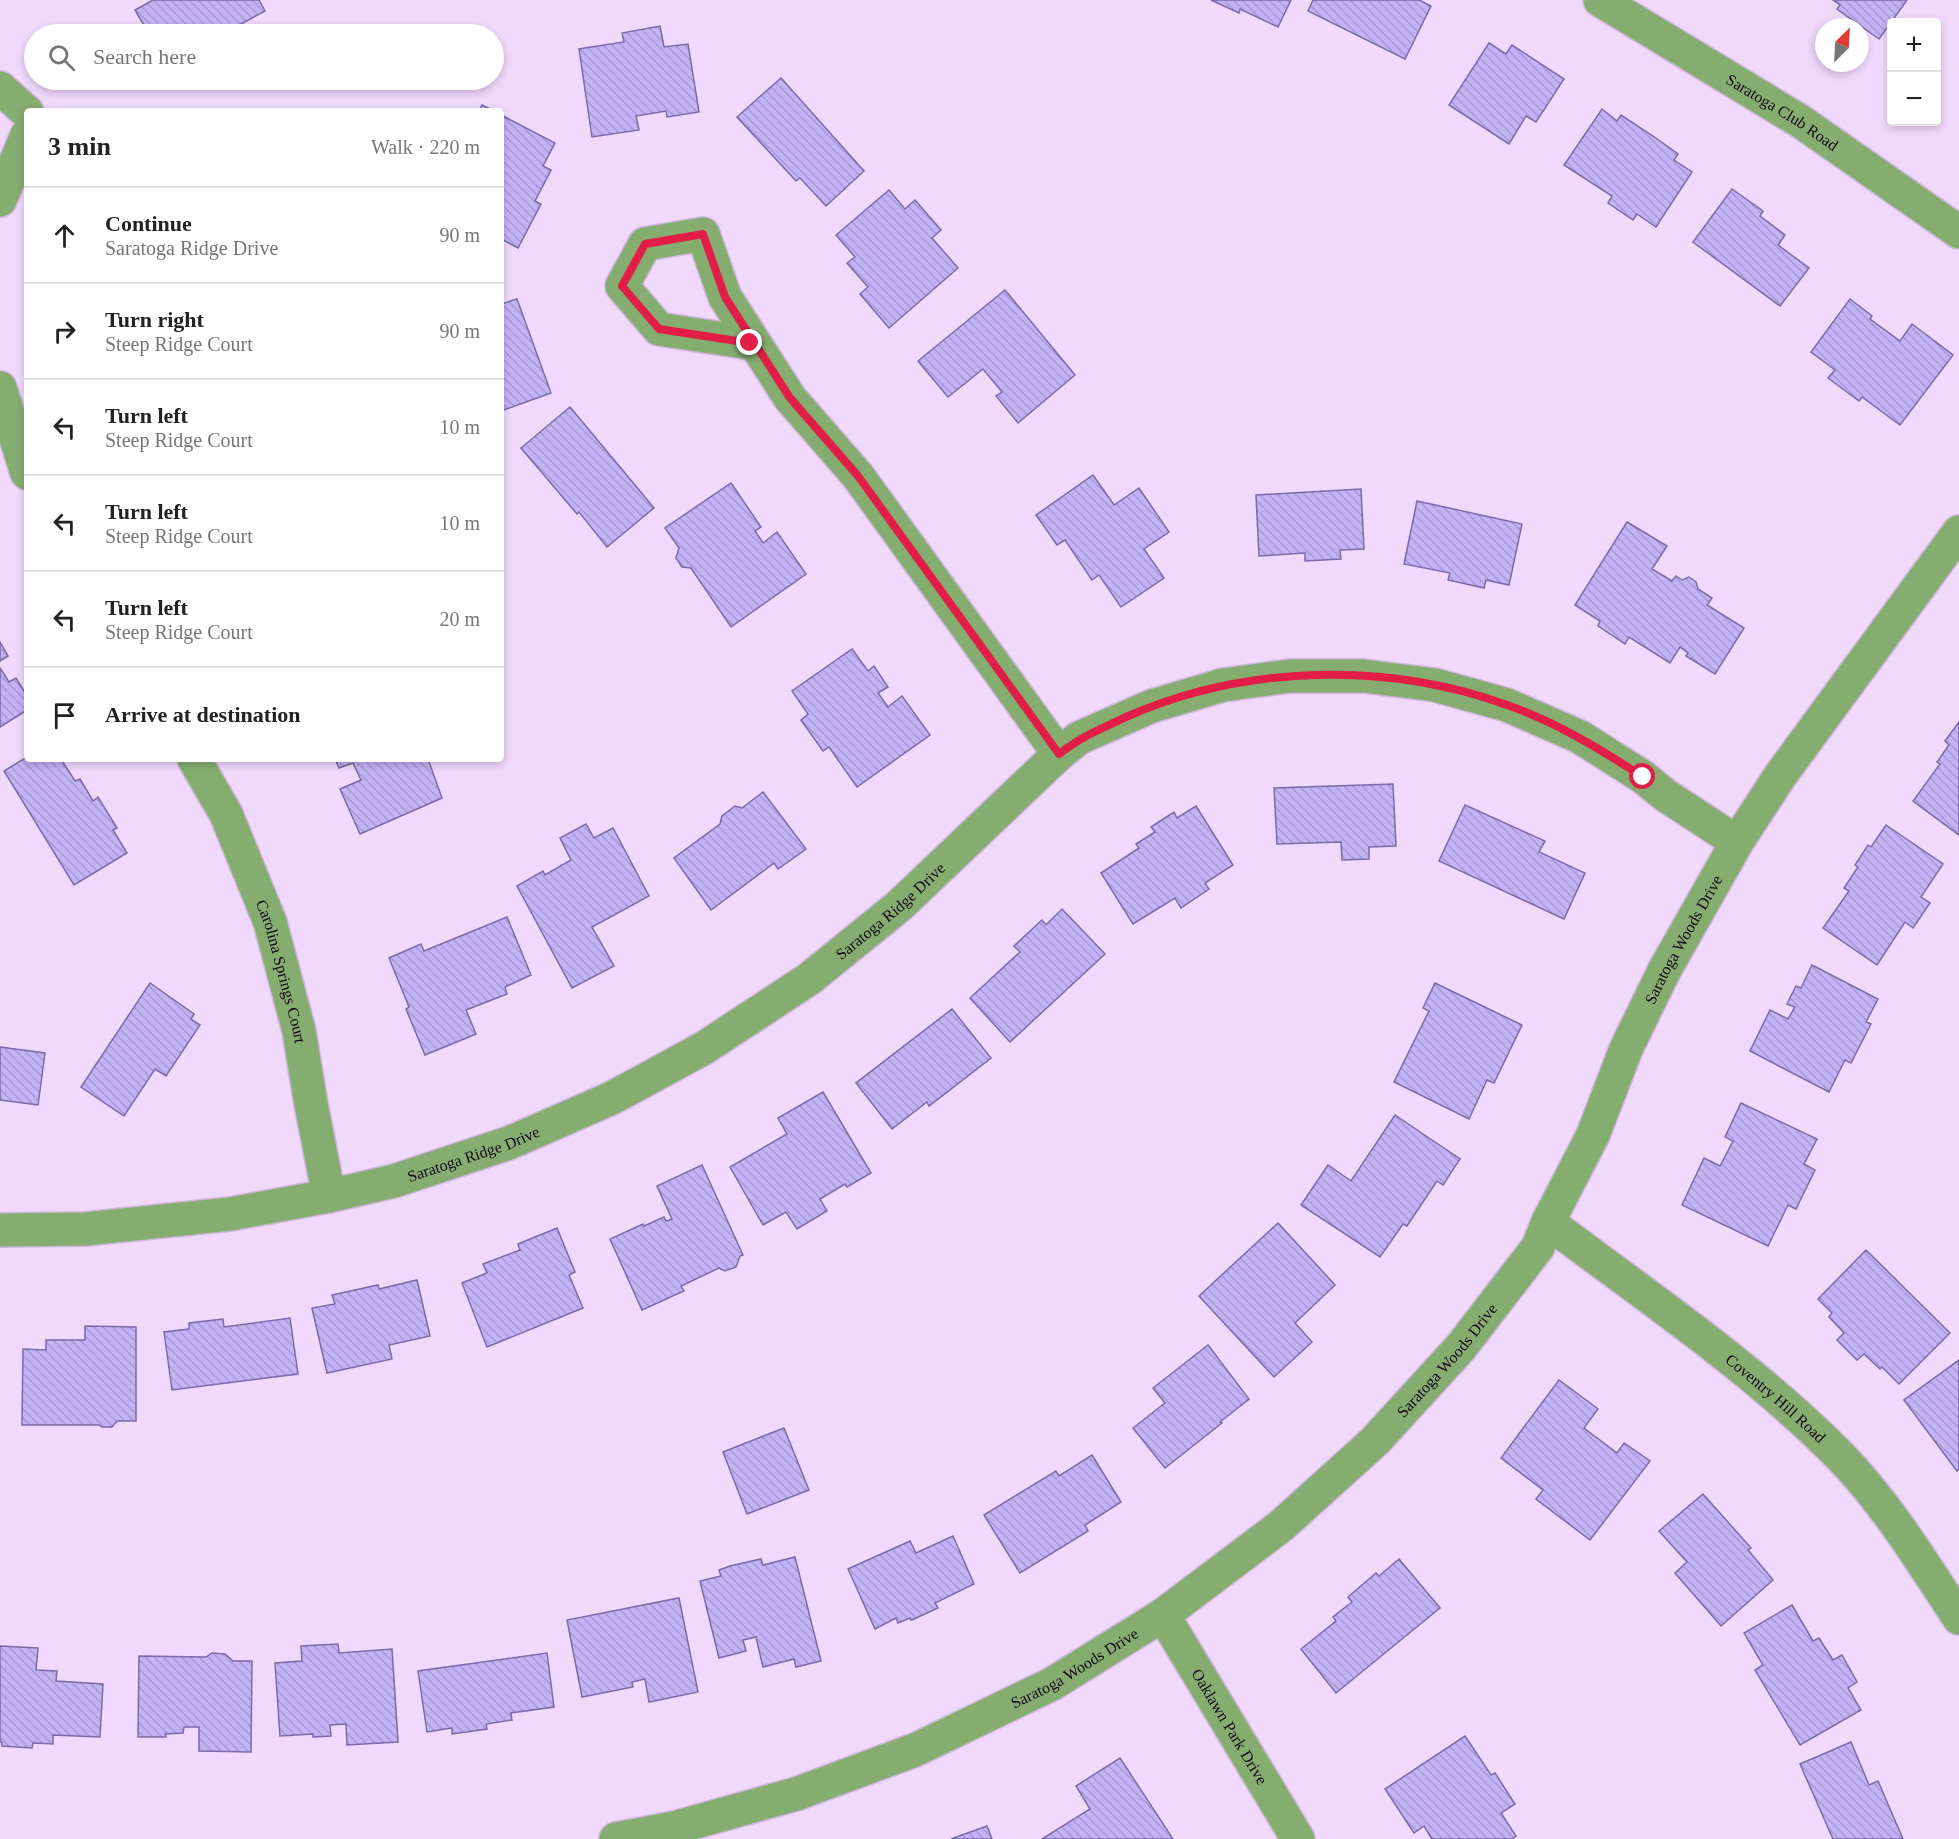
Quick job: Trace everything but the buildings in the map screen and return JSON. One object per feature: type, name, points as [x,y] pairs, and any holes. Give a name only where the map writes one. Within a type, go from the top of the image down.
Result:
[{"type":"street","name":"Saratoga Club Road","points":[[1600,0],[1800,121],[1959,232]]},
{"type":"street","points":[[0,87],[24,109]]},
{"type":"street","points":[[0,200],[24,142]]},
{"type":"street","points":[[750,343],[659,329],[622,286],[645,244],[703,234],[725,297],[790,398],[858,476],[1059,754]]},
{"type":"street","points":[[0,388],[24,464]]},
{"type":"street","name":"Saratoga Woods Drive","points":[[623,1838],[674,1828],[796,1794],[915,1750],[1052,1683],[1163,1615],[1281,1526],[1375,1441],[1461,1347],[1538,1247],[1548,1222],[1593,1135],[1626,1049],[1664,971],[1737,842],[1779,776],[1959,532]]},
{"type":"street","name":"Saratoga Ridge Drive","points":[[0,1230],[85,1229],[118,1226],[230,1214],[330,1196],[394,1181],[509,1143],[612,1098],[704,1048],[809,979],[900,906],[1059,754],[1079,738],[1152,706],[1223,685],[1300,676],[1364,676],[1435,685],[1507,705],[1580,737],[1737,842]]},
{"type":"street","name":"Carolina Springs Court","points":[[196,762],[226,814],[270,922],[299,1031],[310,1104],[330,1196]]},
{"type":"street","name":"Coventry Hill Road","points":[[1548,1222],[1765,1386],[1841,1458],[1903,1532],[1959,1618]]},
{"type":"street","name":"Oaklawn Park Drive","points":[[1163,1615],[1298,1839]]},
{"type":"route","points":[[750,343],[659,329],[622,286],[645,244],[703,234],[725,297],[790,398],[858,476],[1059,754],[1079,738],[1152,706],[1223,685],[1290,676],[1364,676],[1435,685],[1507,705],[1580,737],[1643,777]]}]
